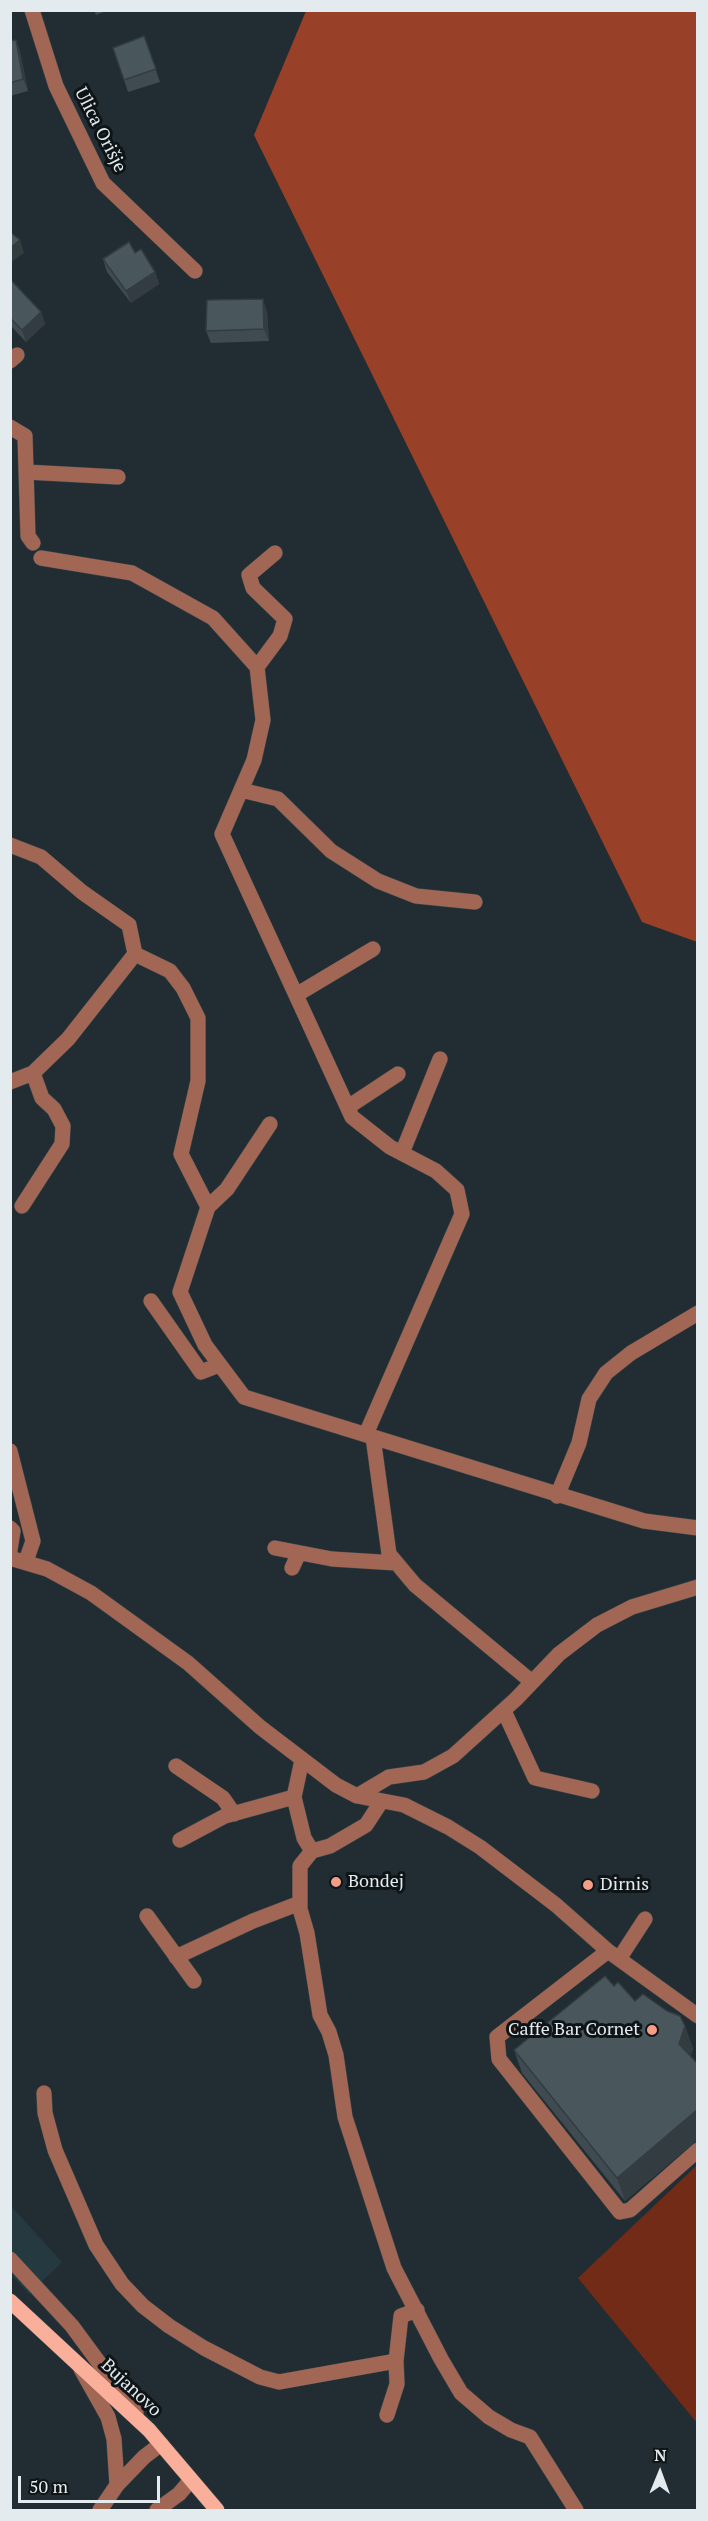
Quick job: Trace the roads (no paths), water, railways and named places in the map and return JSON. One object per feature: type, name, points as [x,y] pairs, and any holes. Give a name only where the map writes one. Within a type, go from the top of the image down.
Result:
[{"type":"main road","name":"Bujanovo","points":[[10,2301],[149,2430],[217,2511]]},
{"type":"street","name":"Ulica Orišje","points":[[32,10],[56,86],[103,183],[195,271]]},
{"type":"street","points":[[10,427],[25,436],[28,536],[33,543]]},
{"type":"street","points":[[26,472],[118,477]]},
{"type":"street","points":[[257,667],[280,636],[285,619],[253,588],[249,575],[275,553]]},
{"type":"street","points":[[41,558],[132,573],[213,618],[257,667],[263,720],[254,760],[222,834],[352,1117],[390,1147],[436,1171],[458,1190],[462,1214],[370,1436],[389,1554],[415,1586],[531,1682]]},
{"type":"street","points":[[241,790],[278,799],[331,851],[378,881],[416,896],[475,902]]},
{"type":"street","points":[[10,845],[41,857],[82,892],[129,925],[135,954],[68,1039],[33,1072],[10,1082]]},
{"type":"street","points":[[296,995],[374,949]]},
{"type":"street","points":[[135,954],[170,971],[183,988],[198,1018],[198,1081],[181,1154],[208,1207]]},
{"type":"street","points":[[402,1153],[440,1059]]},
{"type":"street","points":[[22,1206],[62,1144],[63,1135],[63,1126],[54,1109],[42,1098],[33,1072]]},
{"type":"street","points":[[348,1107],[398,1074]]},
{"type":"street","points":[[270,1124],[227,1189],[208,1207],[180,1292],[205,1346],[244,1397],[557,1496],[644,1521],[698,1528]]},
{"type":"street","points":[[150,1301],[201,1372],[219,1365]]},
{"type":"street","points":[[557,1496],[579,1443],[589,1399],[606,1372],[631,1353],[698,1313]]},
{"type":"street","points":[[10,1451],[33,1541],[18,1559],[72,1580],[91,1593],[188,1664],[302,1760],[336,1785],[357,1796],[404,1805],[480,1847],[556,1905],[614,1955],[698,2016]]},
{"type":"street","points":[[10,1528],[13,1532],[10,1550]]},
{"type":"street","points":[[275,1548],[332,1559],[396,1563]]},
{"type":"street","points":[[292,1568],[299,1553]]},
{"type":"street","points":[[357,1796],[389,1777],[424,1772],[453,1756],[504,1711],[559,1654],[597,1626],[632,1607],[698,1587]]},
{"type":"street","points":[[504,1711],[535,1778],[592,1791]]},
{"type":"street","points":[[302,1760],[294,1797],[304,1838],[312,1851]]},
{"type":"street","points":[[176,1766],[223,1798],[234,1814]]},
{"type":"street","points":[[180,1840],[234,1814],[294,1797]]},
{"type":"street","points":[[381,1802],[366,1825],[330,1846],[312,1851],[300,1866],[300,1903],[308,1933],[320,2015],[329,2032],[336,2055],[345,2116],[394,2268],[461,2393],[489,2417],[511,2430],[530,2437],[576,2511]]},
{"type":"street","points":[[176,1957],[253,1921],[300,1903]]},
{"type":"street","points":[[147,1916],[194,1980]]},
{"type":"street","points":[[645,1919],[614,1955],[497,2037],[499,2059],[509,2062],[620,2212],[630,2210],[698,2150]]},
{"type":"street","points":[[44,2093],[45,2113],[55,2150],[96,2245],[122,2284],[161,2319],[204,2349],[260,2377],[279,2382],[396,2361]]},
{"type":"street","points":[[10,2259],[72,2326],[149,2430]]},
{"type":"street","points":[[387,2415],[398,2384],[396,2361],[401,2316],[417,2310]]},
{"type":"street","points":[[78,2364],[108,2417],[114,2439],[117,2485]]},
{"type":"street","points":[[100,2511],[117,2485],[144,2457],[161,2444]]},
{"type":"street","points":[[157,2511],[191,2480]]},
{"type":"place","name":"Bondej","points":[[336,1882]]},
{"type":"place","name":"Dirnis","points":[[588,1885]]},
{"type":"place","name":"Caffe Bar Cornet","points":[[652,2030]]}]
